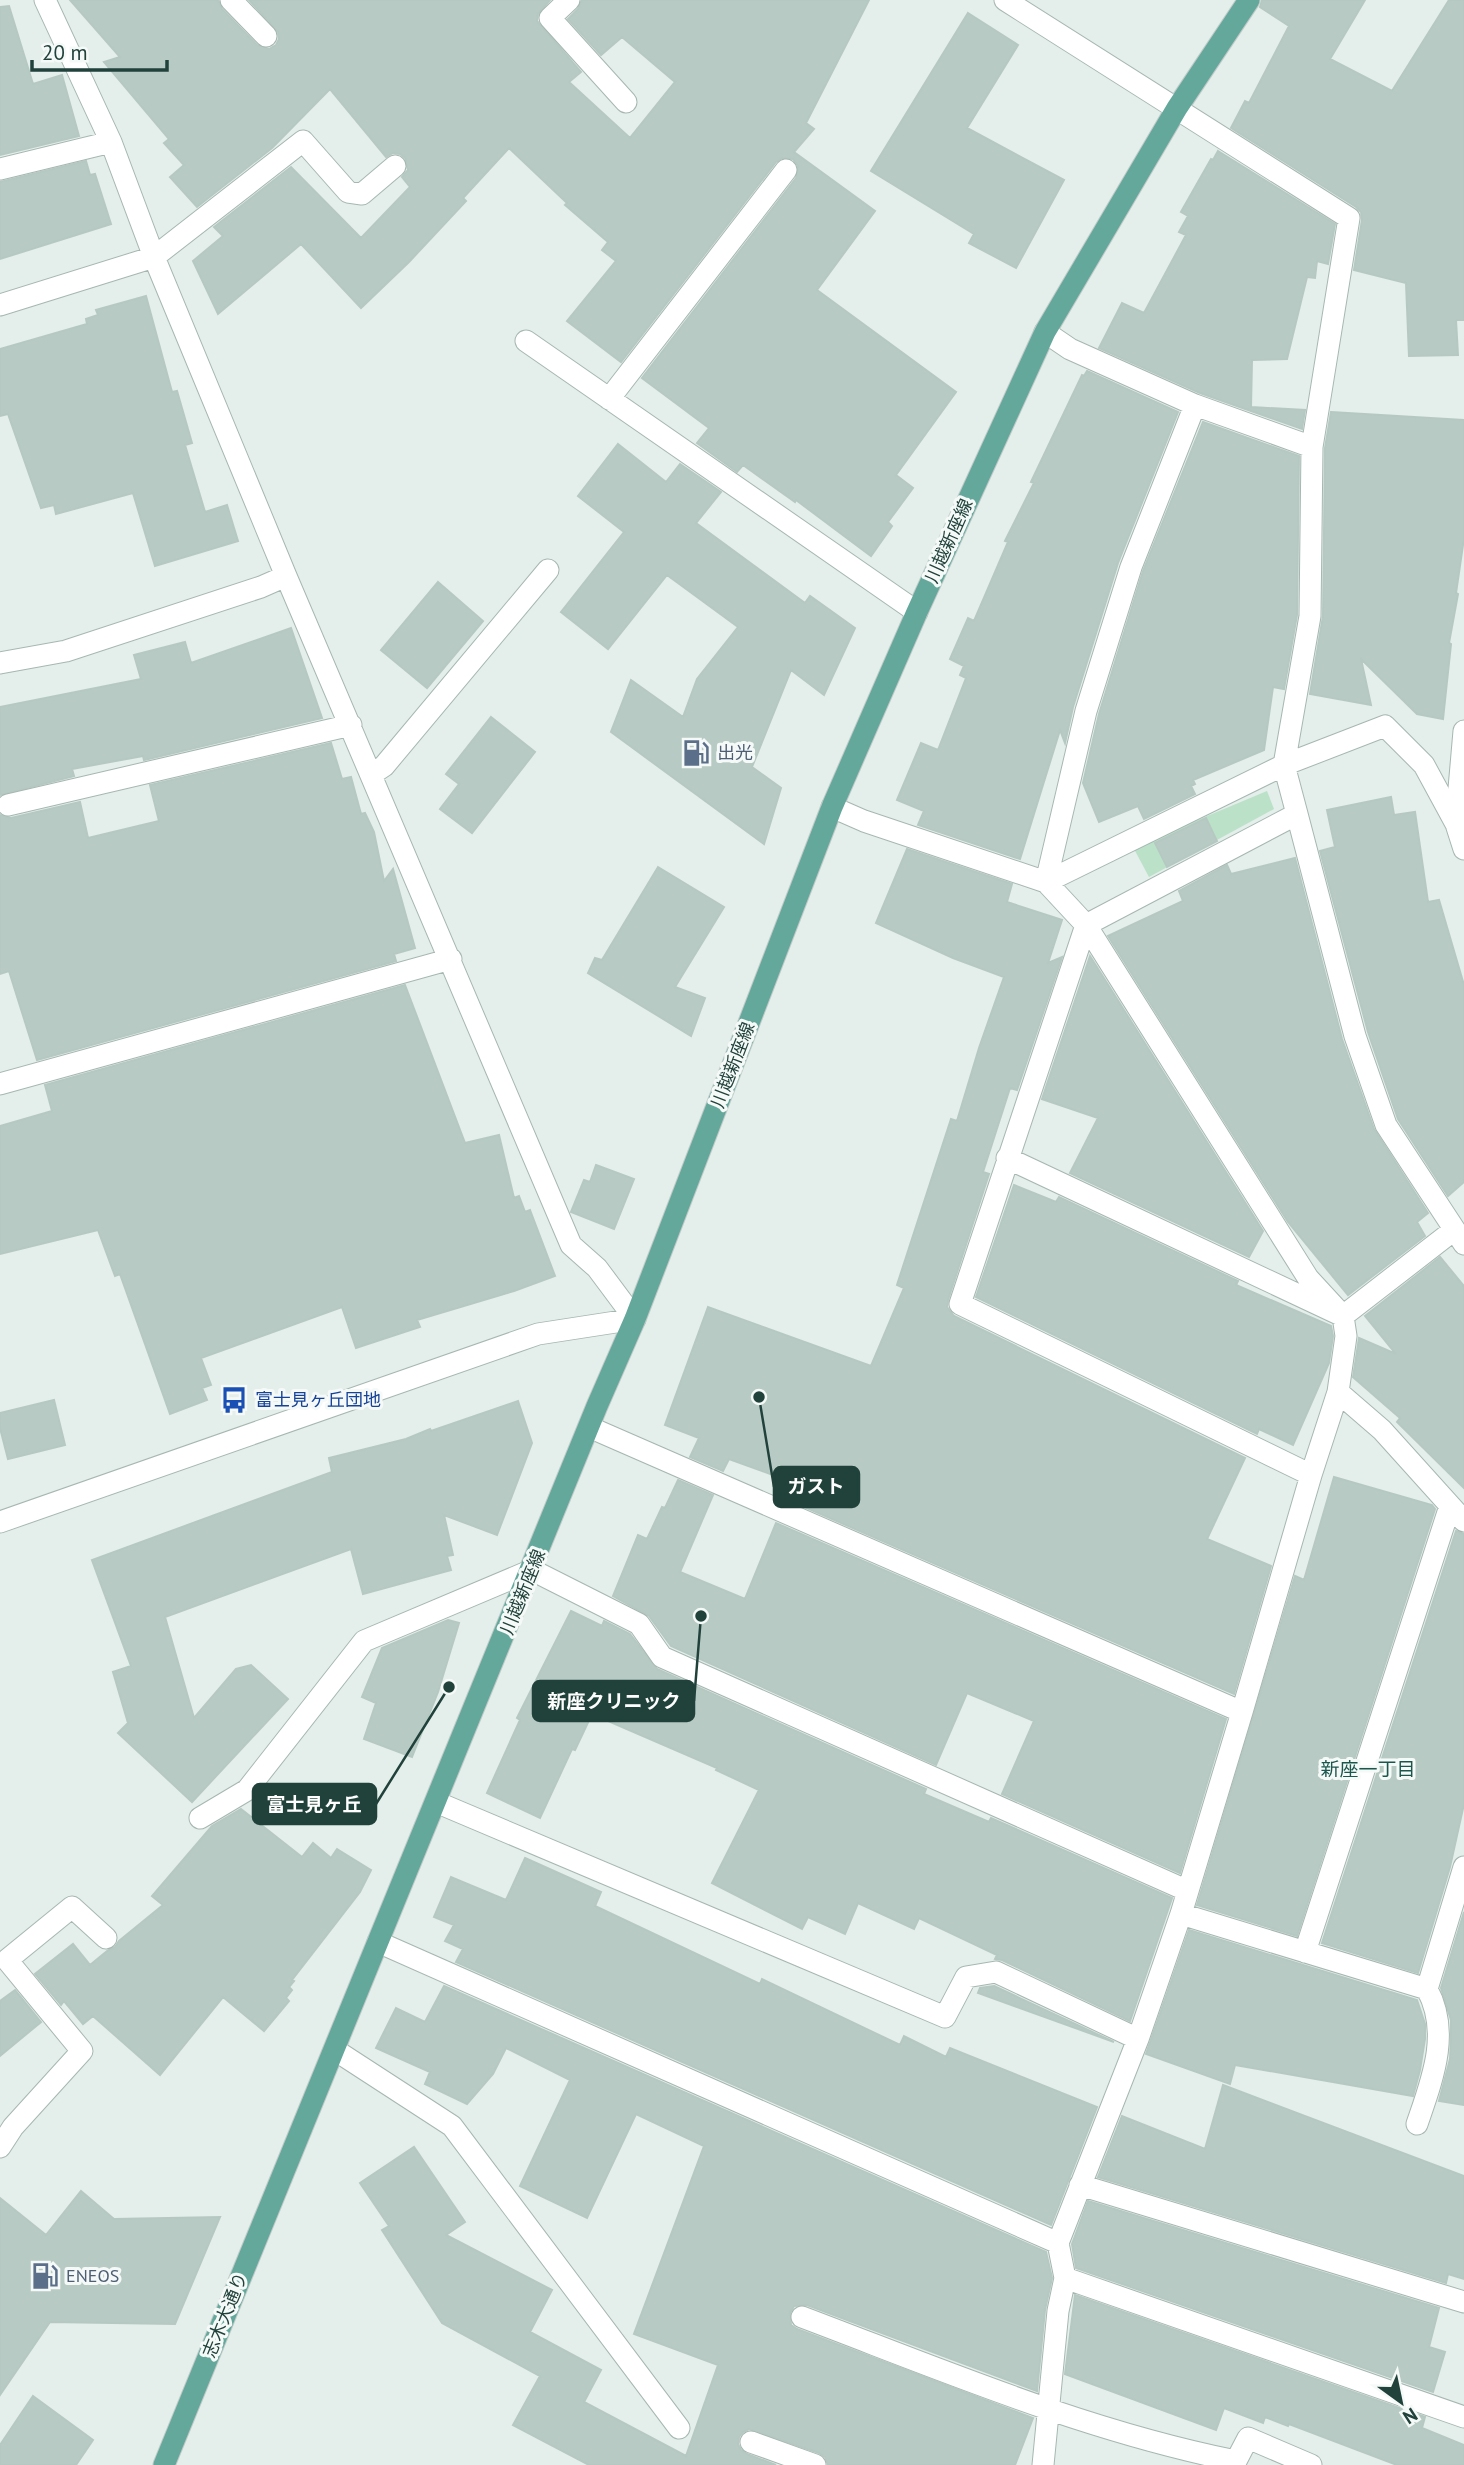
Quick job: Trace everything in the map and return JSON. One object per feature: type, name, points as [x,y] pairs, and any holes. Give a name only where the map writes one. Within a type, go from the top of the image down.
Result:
[{"type":"main road","name":"川越新座線","points":[[286,2165],[635,1319],[832,807],[917,612],[1045,332],[1177,108],[1249,0]]},
{"type":"main road","name":"志木大通り","points":[[164,2465],[286,2165]]},
{"type":"street","points":[[0,1522],[538,1334],[635,1319],[597,1268],[571,1245],[286,576],[155,257],[111,142],[46,0]]},
{"type":"street","points":[[231,0],[266,36]]},
{"type":"street","points":[[569,0],[550,18],[626,102]]},
{"type":"street","points":[[1005,0],[1349,218],[1312,447],[1310,616],[1284,765],[1355,1036],[1386,1125],[1459,1237],[1343,1316]]},
{"type":"street","points":[[0,305],[155,257],[303,141],[348,192],[362,194],[396,166]]},
{"type":"street","points":[[0,169],[111,142]]},
{"type":"street","points":[[609,398],[786,170]]},
{"type":"street","points":[[1045,332],[1070,349],[1195,405],[1312,447]]},
{"type":"street","points":[[526,341],[917,612]]},
{"type":"street","points":[[1045,882],[1086,711],[1131,567],[1195,405]]},
{"type":"street","points":[[372,774],[384,766],[548,570]]},
{"type":"street","points":[[0,663],[66,651],[261,587],[286,576]]},
{"type":"street","points":[[8,805],[351,725]]},
{"type":"street","points":[[1045,882],[1284,765],[1385,726],[1423,765],[1456,824],[1464,849]]},
{"type":"street","points":[[1456,824],[1464,731]]},
{"type":"street","points":[[832,807],[864,821],[1045,882],[1086,925],[1307,1278],[1343,1316],[1346,1336],[1338,1392],[1181,1914],[1138,2039],[1058,2243],[1065,2278],[1058,2311],[1043,2465]]},
{"type":"street","points":[[1297,814],[1086,925],[960,1304],[1311,1475]]},
{"type":"street","points":[[0,1084],[451,959]]},
{"type":"street","points":[[1007,1158],[1343,1316]]},
{"type":"street","points":[[1305,1952],[1457,1513],[1382,1430],[1338,1392]]},
{"type":"street","points":[[589,1427],[1242,1712]]},
{"type":"street","points":[[200,1818],[247,1790],[364,1641],[532,1570],[639,1624],[662,1657],[1188,1891]]},
{"type":"street","points":[[436,1802],[944,2017],[965,1977],[996,1972],[1138,2039]]},
{"type":"street","points":[[1417,2124],[1438,2062],[1436,2006],[1427,1989],[1464,1867]]},
{"type":"street","points":[[0,2147],[13,2127],[82,2051],[7,1960],[72,1907],[106,1938]]},
{"type":"street","points":[[1181,1914],[1427,1989]]},
{"type":"street","points":[[378,1942],[1058,2243]]},
{"type":"street","points":[[335,2050],[452,2126],[678,2428]]},
{"type":"street","points":[[1080,2185],[1464,2302]]},
{"type":"street","points":[[1065,2278],[1464,2417]]},
{"type":"street","points":[[802,2317],[1049,2411],[1187,2458],[1236,2461],[1248,2438],[1311,2465]]},
{"type":"street","points":[[751,2442],[815,2465]]},
{"type":"green space","points":[[1267,791],[1274,809],[1149,877],[1133,847]]},
{"type":"building","points":[[70,0],[218,0],[222,9],[257,45],[269,49],[276,45],[278,32],[249,0],[550,0],[538,14],[537,21],[581,72],[569,82],[630,138],[675,82],[622,37],[601,55],[568,19],[578,9],[582,0],[869,0],[806,123],[814,129],[794,152],[875,211],[817,290],[956,392],[896,475],[913,488],[888,522],[892,526],[871,556],[796,500],[795,502],[743,465],[737,472],[697,443],[709,428],[642,378],[796,178],[798,166],[793,159],[782,158],[776,162],[621,362],[567,321],[616,261],[602,250],[608,242],[565,205],[567,203],[509,148],[463,198],[466,201],[361,308],[301,244],[218,314],[193,261],[223,236],[214,227],[291,167],[361,238],[410,187],[402,177],[408,170],[405,158],[393,153],[386,157],[330,89],[272,148],[197,207],[170,177],[184,165],[164,143],[169,139],[104,62],[120,57]]},
{"type":"building","points":[[1262,0],[1365,0],[1330,59],[1392,91],[1449,0],[1464,0],[1464,320],[1456,320],[1458,355],[1409,356],[1406,283],[1354,270],[1361,212],[1231,128],[1245,101],[1249,103],[1289,26],[1260,7]]},
{"type":"building","points":[[9,6],[33,84],[62,75],[79,136],[0,155],[0,7]]},
{"type":"building","points":[[968,13],[1018,45],[967,128],[1064,180],[1016,268],[969,243],[974,234],[871,171]]},
{"type":"building","points":[[1218,151],[1335,224],[1328,264],[1317,261],[1315,278],[1307,277],[1287,359],[1252,360],[1251,407],[1305,410],[1302,429],[1200,393],[1099,348],[1122,303],[1144,313],[1186,235],[1179,232],[1188,216],[1181,212]]},
{"type":"building","points":[[86,161],[90,175],[95,174],[111,224],[0,259],[0,182]]},
{"type":"building","points":[[146,296],[172,392],[177,391],[192,443],[185,445],[205,512],[227,505],[238,541],[155,566],[133,493],[56,514],[54,505],[41,508],[8,414],[0,416],[0,349],[87,324],[86,319],[98,315],[96,310]]},
{"type":"building","points":[[1087,371],[1178,412],[1118,563],[1073,707],[1065,743],[1060,730],[1020,859],[918,825],[924,811],[897,800],[921,743],[938,750],[966,678],[960,675],[964,666],[950,659],[968,618],[974,621],[1008,542],[1005,541],[1034,483],[1031,482],[1082,375]]},
{"type":"building","points":[[1331,412],[1464,420],[1464,538],[1449,643],[1443,719],[1417,714],[1361,659],[1371,705],[1310,694],[1323,616],[1325,448]]},
{"type":"building","points":[[1203,422],[1299,456],[1297,615],[1284,689],[1273,687],[1264,750],[1193,780],[1195,784],[1191,786],[1195,794],[1144,819],[1138,806],[1099,822],[1083,783],[1099,714],[1143,571]]},
{"type":"building","points":[[618,444],[666,482],[680,464],[721,492],[696,523],[805,603],[810,596],[855,628],[824,695],[791,670],[752,767],[781,788],[764,844],[611,732],[631,680],[683,717],[697,679],[738,627],[667,575],[608,649],[561,612],[624,532],[578,496]]},
{"type":"building","points":[[438,582],[483,621],[427,688],[381,650]]},
{"type":"building","points":[[291,628],[322,718],[144,760],[143,756],[72,769],[74,776],[0,795],[0,707],[141,679],[134,655],[185,642],[191,663]]},
{"type":"building","points":[[491,717],[535,752],[472,833],[440,809],[459,784],[446,774]]},
{"type":"building","points":[[331,743],[342,779],[351,777],[361,814],[365,813],[374,832],[384,881],[393,869],[415,948],[394,954],[396,961],[37,1060],[9,971],[0,974],[0,815],[11,818],[80,802],[88,838],[159,821],[150,785]]},
{"type":"building","points":[[1391,797],[1394,815],[1415,812],[1428,902],[1439,900],[1464,985],[1464,1182],[1448,1196],[1398,1119],[1368,1032],[1320,851],[1335,847],[1327,810]]},
{"type":"building","points":[[1206,818],[1217,841],[1167,867],[1155,843]]},
{"type":"building","points":[[907,849],[1012,884],[1007,902],[1062,920],[1048,963],[1062,957],[1017,1090],[1010,1088],[983,1172],[989,1174],[947,1307],[954,1316],[1245,1458],[1207,1539],[1271,1566],[1234,1694],[786,1499],[792,1482],[729,1459],[723,1471],[690,1457],[699,1438],[665,1425],[708,1307],[871,1366],[904,1288],[897,1285],[951,1119],[957,1121],[1004,977],[953,958],[876,923]]},
{"type":"building","points":[[1295,858],[1342,1039],[1374,1129],[1428,1213],[1417,1222],[1425,1236],[1348,1295],[1288,1222],[1108,936],[1183,901],[1179,891],[1227,865],[1231,874]]},
{"type":"building","points":[[658,867],[724,907],[675,987],[705,998],[691,1036],[588,973],[595,958],[602,960]]},
{"type":"building","points":[[1090,956],[1263,1231],[1249,1257],[1070,1173],[1098,1118],[1042,1099]]},
{"type":"building","points":[[405,985],[465,1143],[499,1135],[514,1198],[519,1196],[525,1212],[530,1210],[555,1276],[417,1320],[420,1327],[356,1348],[342,1307],[201,1358],[211,1385],[202,1388],[207,1400],[170,1414],[120,1274],[115,1276],[98,1230],[0,1254],[0,1126],[52,1111],[45,1085]]},
{"type":"building","points":[[596,1165],[634,1179],[614,1229],[571,1212],[584,1180],[590,1182]]},
{"type":"building","points":[[1014,1185],[1056,1202],[1059,1197],[1238,1281],[1236,1285],[1331,1326],[1333,1336],[1329,1363],[1293,1445],[1259,1429],[1257,1434],[976,1297]]},
{"type":"building","points":[[1440,1257],[1464,1286],[1464,1488],[1397,1422],[1400,1418],[1353,1377],[1359,1338],[1396,1354],[1365,1316]]},
{"type":"building","points":[[54,1400],[65,1445],[8,1459],[0,1428],[0,1413]]},
{"type":"building","points":[[518,1401],[532,1443],[497,1535],[444,1515],[453,1555],[447,1556],[451,1570],[363,1594],[351,1549],[165,1617],[194,1718],[236,1669],[251,1665],[288,1699],[192,1802],[118,1733],[128,1723],[113,1672],[131,1666],[92,1560],[332,1472],[329,1458],[406,1439]]},
{"type":"building","points":[[1334,1477],[1432,1505],[1435,1509],[1297,1936],[1197,1905],[1295,1576],[1304,1580]]},
{"type":"building","points":[[678,1480],[713,1495],[680,1572],[745,1599],[776,1523],[1226,1719],[1180,1873],[1002,1794],[1034,1721],[967,1693],[936,1765],[671,1646],[649,1616],[613,1596],[638,1535],[647,1539]]},
{"type":"building","points":[[1456,1531],[1464,1534],[1464,1804],[1450,1867],[1418,1973],[1322,1943]]},
{"type":"building","points":[[571,1611],[602,1626],[604,1621],[630,1634],[657,1669],[926,1789],[924,1794],[989,1822],[991,1818],[1172,1898],[1130,2021],[995,1959],[997,1955],[919,1918],[914,1929],[858,1903],[845,1934],[808,1917],[802,1929],[712,1883],[759,1790],[716,1770],[717,1768],[592,1714],[575,1750],[572,1749],[540,1818],[487,1793],[520,1720],[517,1718]]},
{"type":"building","points":[[448,1620],[459,1623],[438,1692],[412,1757],[364,1739],[376,1703],[362,1697],[382,1648]]},
{"type":"building","points":[[241,1809],[302,1857],[313,1843],[331,1858],[337,1849],[371,1870],[360,1892],[292,1980],[294,1981],[289,1987],[292,1990],[286,1998],[289,2001],[264,2031],[223,1997],[160,2075],[93,2016],[83,2024],[64,2001],[61,2005],[35,1974],[73,1944],[90,1965],[115,1947],[163,1905],[152,1896],[212,1826]]},
{"type":"building","points":[[525,1858],[601,1892],[595,1906],[760,1984],[762,1979],[900,2045],[904,2036],[946,2057],[950,2048],[1097,2107],[1051,2225],[456,1962],[463,1949],[445,1941],[454,1925],[434,1917],[451,1877],[506,1900]]},
{"type":"building","points":[[1464,1912],[1464,2105],[1439,2101],[1450,2059],[1451,2039],[1451,2020],[1441,1988]]},
{"type":"building","points":[[1189,1930],[1417,2000],[1425,2024],[1425,2039],[1413,2096],[1235,2065],[1230,2084],[1146,2054]]},
{"type":"building","points":[[444,1986],[1046,2252],[1052,2278],[1045,2310],[1037,2391],[807,2305],[794,2306],[790,2313],[791,2325],[797,2329],[1033,2418],[1015,2465],[828,2465],[825,2457],[819,2453],[749,2429],[739,2437],[741,2450],[776,2465],[589,2465],[513,2425],[540,2376],[442,2323],[382,2230],[389,2226],[360,2183],[414,2147],[465,2222],[446,2235],[552,2290],[530,2332],[601,2370],[584,2402],[686,2456],[718,2365],[634,2334],[704,2146],[636,2114],[587,2218],[520,2186],[570,2080],[506,2048],[493,2074],[467,2104],[425,2084],[430,2072],[376,2048],[396,2008],[425,2022]]},
{"type":"building","points":[[994,1986],[1114,2042],[978,1993],[980,1988]]},
{"type":"building","points":[[15,1990],[41,2022],[0,2056],[0,2001]]},
{"type":"building","points":[[1223,2085],[1464,2176],[1464,2279],[1448,2274],[1446,2283],[1098,2177],[1122,2116],[1205,2149]]},
{"type":"building","points":[[81,2191],[114,2219],[220,2217],[175,2324],[50,2322],[0,2395],[0,2198],[46,2235]]},
{"type":"building","points":[[1088,2201],[1439,2308],[1429,2347],[1445,2352],[1433,2392],[1076,2268],[1072,2244]]},
{"type":"building","points":[[1075,2295],[1425,2417],[1422,2428],[1464,2445],[1464,2465],[1397,2465],[1289,2424],[1288,2426],[1265,2417],[1263,2423],[1224,2408],[1216,2430],[1065,2374]]},
{"type":"building","points":[[33,2396],[93,2440],[76,2465],[0,2465],[0,2445]]},
{"type":"place","name":"出光","points":[[696,753]]},
{"type":"place","name":"ガスト","points":[[759,1397]]},
{"type":"place","name":"富士見ヶ丘団地","points":[[234,1400]]},
{"type":"place","name":"新座クリニック","points":[[701,1616]]},
{"type":"place","name":"富士見ヶ丘","points":[[449,1687]]},
{"type":"place","name":"ENEOS","points":[[45,2276]]},
{"type":"district","name":"新座一丁目","points":[[1368,1769]]}]
